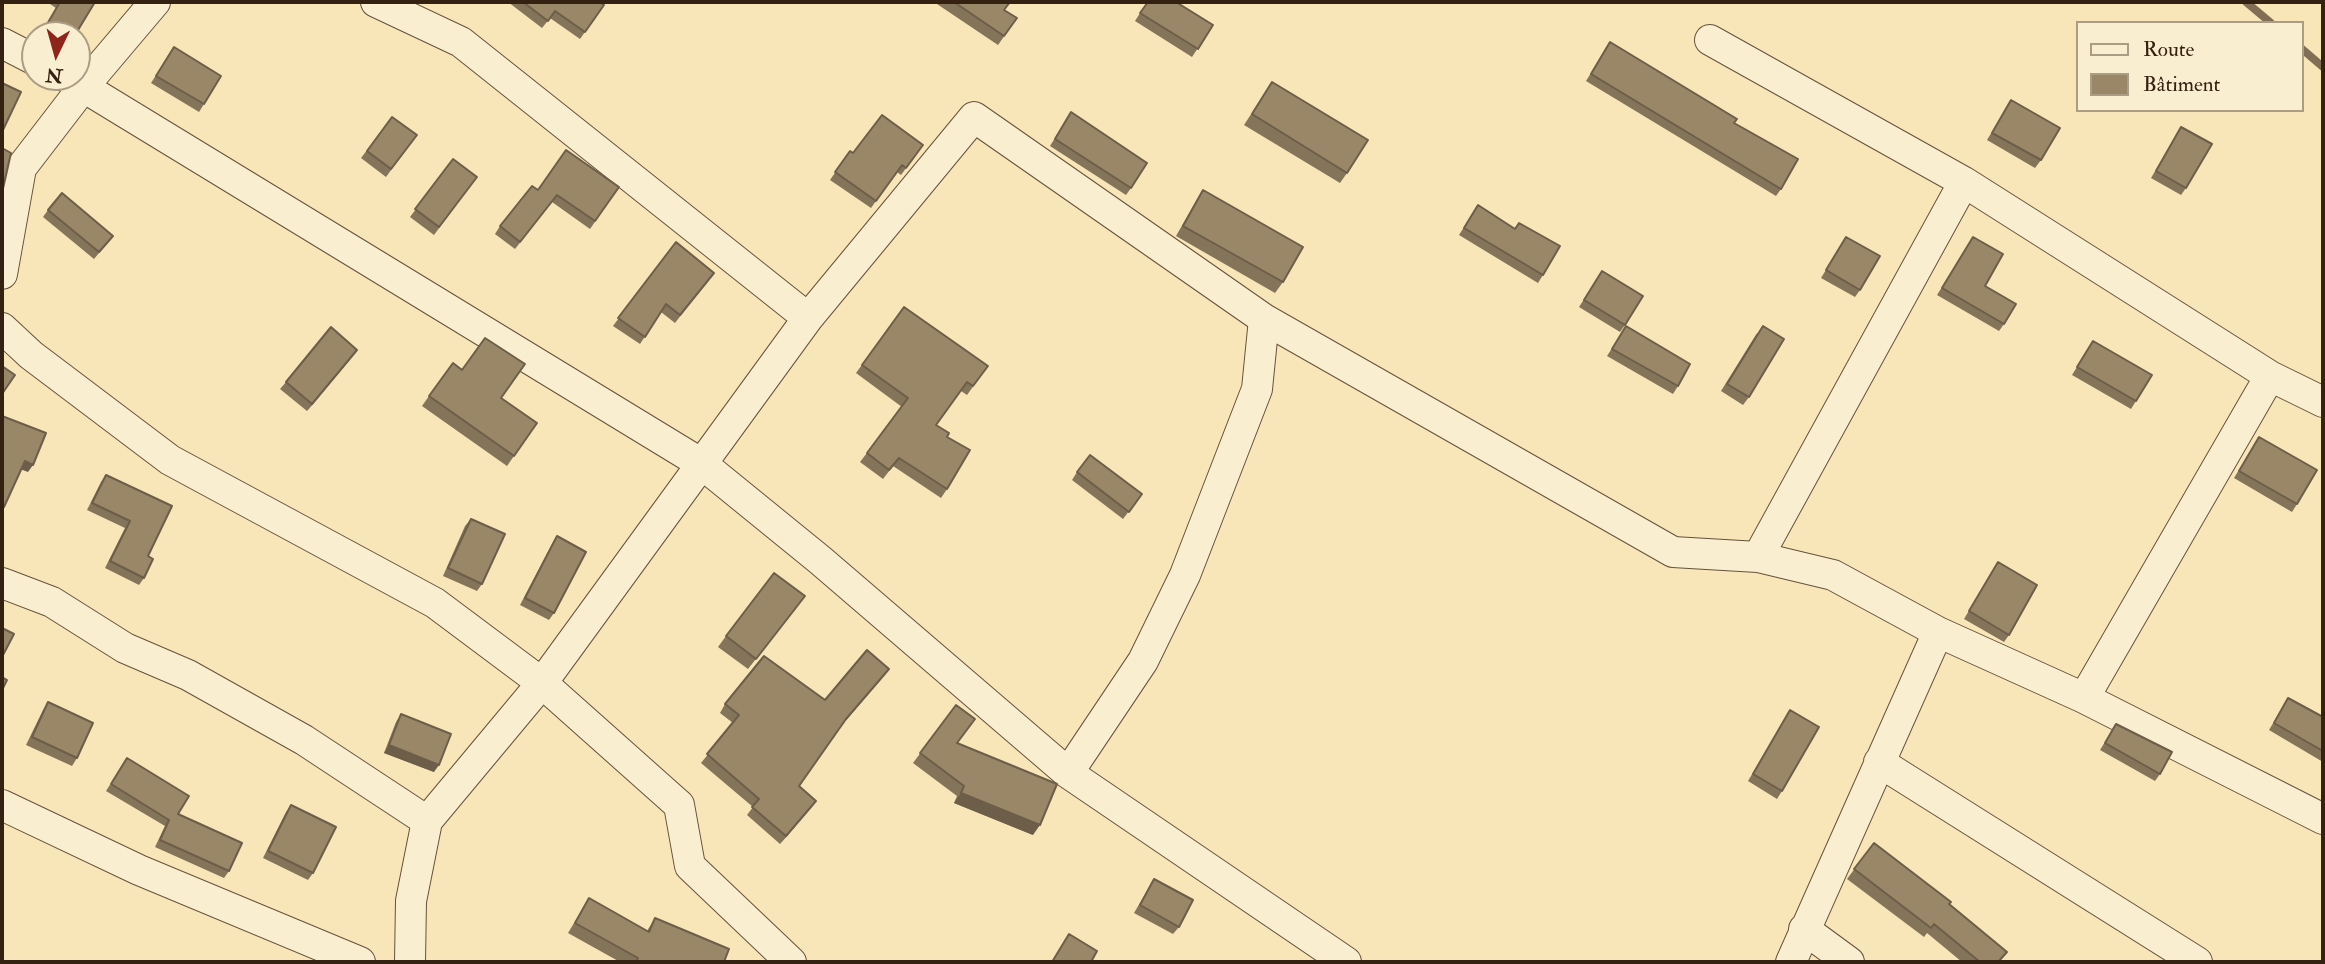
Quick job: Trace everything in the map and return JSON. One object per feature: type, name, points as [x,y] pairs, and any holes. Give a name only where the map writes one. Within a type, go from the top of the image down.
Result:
[{"type":"street","points":[[91,66],[155,2]]},
{"type":"street","points":[[376,2],[461,42],[808,318]]},
{"type":"street","points":[[1710,40],[1964,182],[2270,376],[2323,402]]},
{"type":"street","points":[[2,43],[21,53]]},
{"type":"street","points":[[91,90],[702,464],[820,560],[1068,773],[1346,962]]},
{"type":"street","points":[[2,274],[22,168],[70,91]]},
{"type":"street","points":[[410,962],[411,901],[427,821],[542,683],[808,318],[974,117],[1264,319],[1673,552],[1758,557],[1833,575],[1938,632],[2084,698],[2323,820]]},
{"type":"street","points":[[1758,557],[1964,182]]},
{"type":"street","points":[[1068,773],[1143,661],[1185,575],[1258,389],[1264,319]]},
{"type":"street","points":[[2,328],[31,355],[170,460],[435,603],[542,683],[679,805],[690,866],[791,962]]},
{"type":"street","points":[[2084,698],[2270,376]]},
{"type":"street","points":[[2,583],[52,602],[125,648],[188,675],[304,740],[427,821]]},
{"type":"street","points":[[1791,962],[1938,632]]},
{"type":"street","points":[[1879,762],[2197,962]]},
{"type":"street","points":[[2,805],[139,870],[360,962]]},
{"type":"street","points":[[1804,929],[1849,962]]},
{"type":"building","points":[[60,2],[95,2],[83,21],[49,21]]},
{"type":"building","points":[[523,2],[599,2],[604,5],[585,32],[555,11],[548,21]]},
{"type":"building","points":[[954,2],[1010,2],[1004,10],[1017,18],[1004,36]]},
{"type":"building","points":[[1148,2],[1176,2],[1213,25],[1198,49],[1140,13]]},
{"type":"building","points":[[1610,42],[1737,119],[1734,123],[1798,159],[1781,189],[1591,74]]},
{"type":"building","points":[[174,47],[221,76],[204,104],[156,76]]},
{"type":"building","points":[[1272,82],[1368,140],[1347,173],[1252,114]]},
{"type":"building","points":[[2,83],[21,92],[2,132]]},
{"type":"building","points":[[2011,100],[2060,128],[2041,160],[1992,133]]},
{"type":"building","points":[[1071,112],[1147,163],[1131,188],[1055,139]]},
{"type":"building","points":[[882,115],[923,145],[906,168],[902,165],[876,201],[835,172]]},
{"type":"building","points":[[392,117],[417,135],[391,169],[367,151]]},
{"type":"building","points":[[2181,127],[2212,144],[2186,188],[2156,171]]},
{"type":"building","points":[[2,148],[11,153],[2,193]]},
{"type":"building","points":[[566,150],[619,187],[595,221],[557,195],[520,242],[500,226],[532,186],[538,190]]},
{"type":"building","points":[[453,159],[477,177],[439,227],[415,209]]},
{"type":"building","points":[[1203,190],[1303,247],[1283,282],[1183,226]]},
{"type":"building","points":[[62,193],[113,236],[99,252],[48,210]]},
{"type":"building","points":[[1478,205],[1515,229],[1519,223],[1560,246],[1543,275],[1464,228]]},
{"type":"building","points":[[1846,237],[1880,256],[1860,290],[1826,270]]},
{"type":"building","points":[[1973,237],[2003,254],[1985,286],[2016,304],[2004,324],[1942,288]]},
{"type":"building","points":[[676,242],[714,273],[680,315],[666,304],[645,337],[618,318]]},
{"type":"building","points":[[1602,271],[1643,296],[1625,325],[1584,300]]},
{"type":"building","points":[[904,307],[988,366],[973,386],[967,382],[936,425],[949,433],[947,437],[970,450],[947,489],[899,458],[889,470],[867,453],[908,398],[862,365]]},
{"type":"building","points":[[1626,326],[1690,364],[1678,386],[1612,349]]},
{"type":"building","points":[[1763,326],[1784,339],[1749,397],[1727,384]]},
{"type":"building","points":[[331,327],[357,350],[312,404],[286,382]]},
{"type":"building","points":[[485,338],[525,364],[501,398],[537,423],[514,456],[429,396],[453,363],[462,370]]},
{"type":"building","points":[[2093,341],[2152,375],[2136,401],[2077,367]]},
{"type":"building","points":[[2,366],[15,375],[2,394]]},
{"type":"building","points":[[2,416],[46,433],[33,465],[25,461],[4,507],[2,506]]},
{"type":"building","points":[[2259,437],[2317,470],[2297,504],[2239,471]]},
{"type":"building","points":[[1090,455],[1142,494],[1129,512],[1077,472]]},
{"type":"building","points":[[106,475],[172,506],[148,556],[153,559],[144,578],[110,561],[130,521],[92,503]]},
{"type":"building","points":[[471,519],[505,534],[482,584],[448,568]]},
{"type":"building","points":[[557,536],[586,552],[554,613],[525,598]]},
{"type":"building","points":[[1998,562],[2037,585],[2009,635],[1969,611]]},
{"type":"building","points":[[774,573],[805,596],[756,659],[726,636]]},
{"type":"building","points":[[2,628],[14,634],[2,657]]},
{"type":"building","points":[[867,650],[889,669],[846,719],[799,786],[816,801],[786,836],[752,807],[759,799],[707,754],[739,715],[725,704],[764,656],[825,700]]},
{"type":"building","points":[[2,677],[7,680],[2,690]]},
{"type":"building","points":[[2288,698],[2323,717],[2323,751],[2274,723]]},
{"type":"building","points":[[48,702],[93,723],[77,758],[32,737]]},
{"type":"building","points":[[956,705],[975,719],[957,743],[1057,784],[1040,825],[961,793],[964,786],[920,753]]},
{"type":"building","points":[[1790,710],[1819,727],[1782,791],[1753,774]]},
{"type":"building","points":[[401,714],[451,734],[439,765],[389,745]]},
{"type":"building","points":[[2116,724],[2172,752],[2160,774],[2105,743]]},
{"type":"building","points":[[127,758],[189,796],[178,814],[242,843],[229,871],[160,840],[169,820],[111,784]]},
{"type":"building","points":[[291,805],[336,827],[313,873],[268,851]]},
{"type":"building","points":[[1874,843],[1951,902],[1949,904],[2007,952],[1998,962],[1980,962],[1934,924],[1931,928],[1854,869]]},
{"type":"building","points":[[1154,879],[1193,900],[1179,927],[1140,905]]},
{"type":"building","points":[[589,898],[649,932],[655,918],[729,949],[724,962],[636,962],[638,958],[575,923]]},
{"type":"building","points":[[1069,934],[1097,951],[1091,962],[1052,962]]},
{"type":"waterway","points":[[2246,2],[2269,21]]},
{"type":"waterway","points":[[2304,51],[2323,67]]}]
